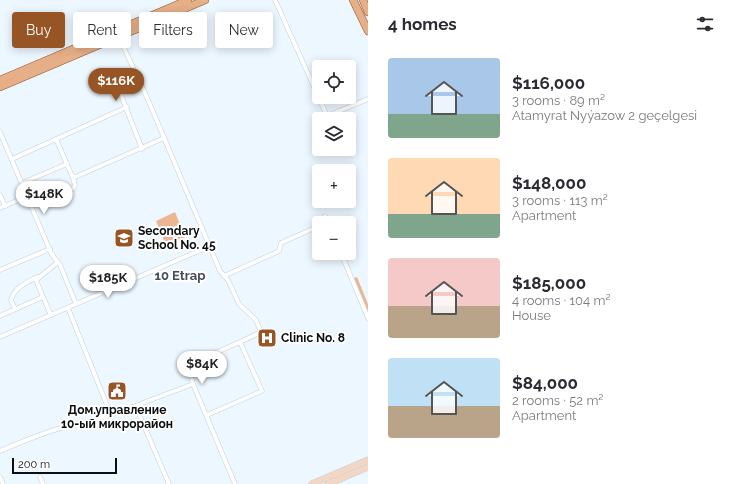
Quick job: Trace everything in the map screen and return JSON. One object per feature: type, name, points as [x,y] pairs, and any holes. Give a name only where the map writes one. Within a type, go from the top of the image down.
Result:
[{"type":"main road","points":[[131,27],[188,0]]},
{"type":"main road","points":[[131,29],[205,0]]},
{"type":"main road","points":[[353,0],[368,31]]},
{"type":"main road","points":[[363,0],[368,12]]},
{"type":"main road","points":[[0,80],[81,48]]},
{"type":"main road","points":[[0,87],[86,48]]},
{"type":"main road","points":[[312,484],[368,460]]},
{"type":"main road","points":[[328,484],[368,467]]},
{"type":"street","points":[[275,0],[327,116],[368,99]]},
{"type":"street","points":[[124,48],[224,276],[239,304],[256,320],[261,332],[188,365],[193,384],[235,484]]},
{"type":"street","points":[[134,70],[119,78],[116,82],[127,107],[142,149]]},
{"type":"street","points":[[12,159],[127,107]]},
{"type":"street","points":[[0,132],[50,249],[58,262],[76,304]]},
{"type":"street","points":[[73,178],[142,149],[164,138]]},
{"type":"street","points":[[32,206],[73,189],[75,185],[56,139]]},
{"type":"street","points":[[22,183],[67,164]]},
{"type":"street","points":[[0,195],[5,206]]},
{"type":"street","points":[[0,208],[28,196]]},
{"type":"street","points":[[224,276],[279,251],[281,243],[312,229]]},
{"type":"street","points":[[0,337],[210,246]]},
{"type":"street","points":[[0,270],[50,249]]},
{"type":"street","points":[[344,260],[368,318]]},
{"type":"street","points":[[15,309],[11,300],[23,284],[37,277],[58,262]]},
{"type":"street","points":[[37,277],[37,282],[52,315]]},
{"type":"street","points":[[0,316],[43,297]]},
{"type":"street","points":[[68,308],[111,415]]},
{"type":"street","points":[[207,415],[262,391],[240,342]]},
{"type":"street","points":[[0,451],[27,439],[136,407],[193,384]]},
{"type":"street","points":[[136,407],[169,484]]},
{"type":"street","points":[[0,477],[3,484]]},
{"type":"street","points":[[40,477],[43,484]]},
{"type":"shaded area","points":[[175,212],[185,237],[166,245],[156,221]]},
{"type":"shaded area","points":[[357,277],[368,304],[368,311],[354,278]]},
{"type":"place","name":"Secondary School No. 45","points":[[124,238]]},
{"type":"place","name":"Clinic No. 8","points":[[267,338]]},
{"type":"place","name":"Дом.управление 10-ый микрорайон","points":[[117,391]]},
{"type":"district","name":"10 Etrap","points":[[180,275]]}]
